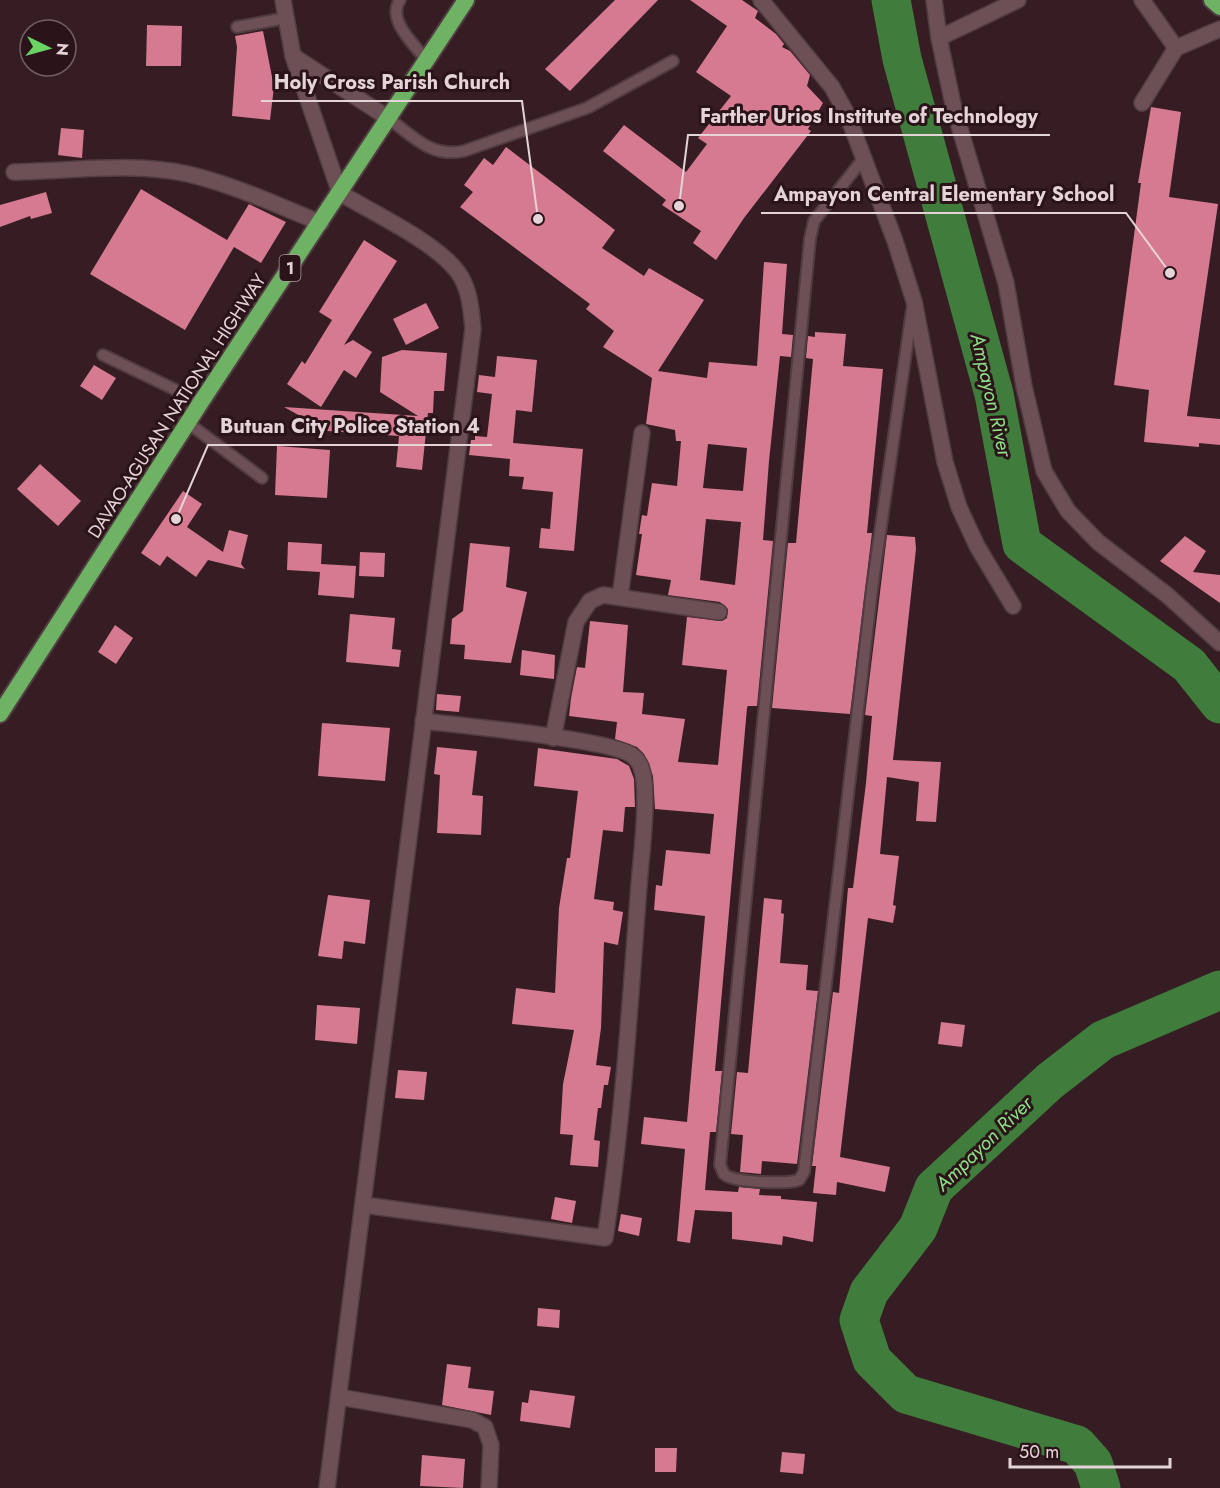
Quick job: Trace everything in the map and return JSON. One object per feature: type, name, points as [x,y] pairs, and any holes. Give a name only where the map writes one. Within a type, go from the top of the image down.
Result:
[{"type":"highway","name":"DAVAO-AGUSAN NATIONAL HIGHWAY","points":[[0,714],[201,402],[466,0]]},
{"type":"highway","points":[[1212,0],[1220,6]]},
{"type":"street","points":[[283,0],[293,56],[340,193],[435,250],[458,272],[470,297],[473,329],[327,1488]]},
{"type":"street","points":[[761,0],[832,87],[847,114],[895,241],[914,301],[945,462],[959,507],[977,546],[1013,606]]},
{"type":"street","points":[[934,0],[939,38],[954,109],[1006,283],[1024,386],[1044,471],[1068,511],[1098,542],[1167,595],[1220,643]]},
{"type":"street","points":[[939,38],[1018,0]]},
{"type":"street","points":[[1142,0],[1176,48]]},
{"type":"street","points":[[1142,103],[1176,48],[1220,28]]},
{"type":"street","points":[[293,56],[388,118]]},
{"type":"street","points":[[14,172],[136,168],[185,174],[225,184],[321,223]]},
{"type":"street","points":[[620,597],[642,433]]},
{"type":"street","points":[[553,738],[576,622],[590,601],[603,595],[720,612]]},
{"type":"street","points":[[364,1205],[604,1238],[625,1077],[644,785],[641,766],[633,756],[623,750],[553,738],[423,721]]},
{"type":"street","points":[[339,1397],[472,1420],[485,1427],[491,1445],[489,1488]]},
{"type":"lane","points":[[400,0],[396,6],[396,20],[427,60]]},
{"type":"lane","points":[[237,27],[286,18]]},
{"type":"lane","points":[[388,118],[436,152],[449,154],[552,123],[587,108],[673,61]]},
{"type":"lane","points":[[863,159],[814,221],[810,239],[720,1165],[724,1173],[734,1179],[790,1183],[799,1180],[804,1172],[872,589],[914,301]]},
{"type":"lane","points":[[103,355],[201,402]]},
{"type":"lane","points":[[188,423],[262,478]]},
{"type":"building","points":[[615,0],[658,0],[570,91],[545,69]]},
{"type":"building","points":[[690,0],[742,0],[758,11],[755,18],[776,34],[784,44],[782,47],[790,51],[810,75],[807,86],[823,103],[808,129],[811,131],[744,218],[716,260],[693,243],[701,231],[662,205],[666,200],[603,151],[624,125],[686,172],[707,144],[698,138],[731,96],[696,72],[727,26]]},
{"type":"building","points":[[147,25],[182,26],[181,66],[146,66]]},
{"type":"building","points":[[263,31],[274,87],[270,120],[232,116],[237,47],[235,36]]},
{"type":"building","points":[[1151,107],[1181,112],[1169,197],[1218,204],[1187,416],[1220,419],[1220,445],[1199,443],[1199,447],[1144,442],[1149,390],[1114,385],[1141,183],[1138,183]]},
{"type":"building","points":[[61,128],[84,130],[82,158],[58,155]]},
{"type":"building","points":[[506,147],[615,230],[602,248],[644,276],[649,268],[704,300],[658,371],[707,378],[709,362],[757,366],[764,262],[787,264],[782,334],[793,335],[791,357],[780,356],[769,461],[763,540],[773,541],[757,706],[747,708],[715,1071],[722,1071],[716,1132],[710,1132],[705,1190],[738,1192],[739,1187],[760,1189],[759,1195],[817,1202],[813,1242],[783,1236],[782,1245],[732,1239],[732,1212],[695,1210],[690,1243],[677,1241],[685,1149],[641,1144],[644,1117],[687,1122],[705,916],[654,910],[656,885],[662,886],[666,850],[710,854],[714,814],[655,809],[653,776],[644,754],[637,747],[615,739],[617,722],[569,716],[571,698],[577,667],[585,668],[590,621],[628,625],[623,692],[644,693],[642,714],[685,719],[678,762],[718,765],[727,670],[682,665],[687,617],[722,621],[727,618],[728,609],[720,602],[668,595],[671,580],[636,575],[642,534],[639,534],[642,515],[647,516],[652,483],[677,486],[681,441],[676,441],[675,430],[646,424],[652,378],[603,347],[614,331],[586,309],[590,304],[460,207],[473,192],[464,185],[484,158],[493,165]],"holes":[[[708,444],[747,448],[743,491],[703,488]],[[706,519],[741,522],[735,585],[700,580]]]},
{"type":"building","points":[[141,189],[227,240],[249,204],[286,222],[261,263],[234,247],[185,330],[90,274]]},
{"type":"building","points":[[46,192],[52,213],[31,219],[30,216],[0,227],[0,205]]},
{"type":"building","points":[[364,240],[397,261],[344,345],[353,340],[372,352],[356,378],[344,370],[321,407],[287,384],[302,361],[305,364],[332,320],[319,312]]},
{"type":"building","points":[[426,303],[439,328],[406,345],[393,319]]},
{"type":"building","points":[[815,332],[846,334],[843,366],[883,369],[867,533],[872,533],[850,714],[772,708],[788,543],[796,543],[813,359],[806,358],[808,336],[815,337]]},
{"type":"building","points":[[402,350],[447,353],[444,391],[434,391],[433,413],[428,413],[422,470],[396,467],[399,436],[327,431],[284,407],[418,416],[380,392],[382,357]]},
{"type":"building","points":[[497,356],[537,360],[532,412],[516,410],[513,443],[583,449],[574,551],[539,548],[541,528],[550,529],[553,492],[522,489],[524,477],[509,476],[510,459],[469,455],[471,440],[475,440],[475,436],[487,437],[492,394],[477,392],[479,375],[495,377]]},
{"type":"building","points":[[94,365],[116,378],[102,400],[80,386]]},
{"type":"building","points":[[277,446],[330,450],[327,498],[275,495]]},
{"type":"building","points":[[40,464],[81,501],[58,526],[17,489]]},
{"type":"building","points":[[183,491],[202,504],[187,527],[223,552],[229,530],[248,535],[241,564],[245,569],[208,560],[196,577],[167,556],[160,566],[141,553]]},
{"type":"building","points":[[887,535],[915,537],[916,549],[893,760],[941,762],[936,822],[916,821],[919,782],[887,777],[880,854],[899,856],[893,905],[896,906],[893,923],[868,918],[840,1157],[890,1167],[885,1192],[837,1182],[836,1195],[813,1193],[816,1166],[812,1166],[833,992],[839,993],[848,888],[853,888],[866,783],[872,716],[865,715]]},
{"type":"building","points":[[1185,536],[1206,551],[1193,572],[1220,575],[1220,603],[1160,561]]},
{"type":"building","points":[[288,542],[322,544],[321,564],[356,566],[354,598],[318,595],[320,572],[287,570]]},
{"type":"building","points":[[470,543],[510,547],[506,587],[527,592],[511,663],[464,659],[465,645],[450,644],[452,619],[463,611]]},
{"type":"building","points":[[360,552],[385,553],[384,577],[359,576]]},
{"type":"building","points":[[350,614],[395,618],[392,649],[401,650],[399,667],[346,662]]},
{"type":"building","points":[[115,625],[133,638],[116,664],[98,652]]},
{"type":"building","points":[[522,650],[555,655],[554,679],[520,675]]},
{"type":"building","points":[[437,694],[461,696],[459,712],[436,710]]},
{"type":"building","points":[[322,723],[390,728],[385,781],[318,776]]},
{"type":"building","points":[[437,747],[477,751],[472,795],[483,796],[481,835],[437,833],[440,775],[434,774]]},
{"type":"building","points":[[538,748],[617,759],[629,766],[634,779],[635,807],[625,807],[623,832],[603,830],[594,899],[614,902],[613,910],[623,912],[618,945],[604,942],[601,1028],[596,1065],[611,1067],[608,1085],[604,1085],[601,1108],[598,1108],[594,1140],[600,1141],[598,1167],[570,1165],[573,1135],[560,1134],[563,1084],[574,1030],[512,1024],[516,988],[555,993],[559,908],[567,858],[570,858],[578,791],[534,786]]},
{"type":"building","points":[[328,895],[370,900],[365,944],[344,941],[342,959],[318,956]]},
{"type":"building","points":[[764,898],[782,900],[781,913],[784,914],[780,963],[808,965],[806,990],[818,991],[797,1164],[762,1161],[761,1174],[740,1172],[743,1135],[731,1134],[737,1072],[748,1073]]},
{"type":"building","points":[[317,1005],[360,1008],[357,1044],[315,1040]]},
{"type":"building","points":[[941,1022],[965,1025],[962,1047],[938,1044]]},
{"type":"building","points":[[398,1070],[427,1072],[424,1100],[395,1098]]},
{"type":"building","points":[[555,1197],[576,1201],[572,1223],[551,1219]]},
{"type":"building","points":[[621,1214],[642,1218],[639,1236],[618,1231]]},
{"type":"building","points":[[538,1308],[560,1310],[559,1328],[537,1326]]},
{"type":"building","points":[[447,1364],[471,1367],[468,1388],[494,1391],[491,1415],[442,1405]]},
{"type":"building","points":[[530,1390],[575,1396],[570,1428],[520,1421],[522,1402],[528,1403]]},
{"type":"building","points":[[655,1448],[677,1448],[676,1472],[655,1472]]},
{"type":"building","points":[[782,1452],[805,1454],[803,1474],[780,1472]]},
{"type":"building","points":[[422,1455],[465,1459],[463,1488],[420,1486]]},
{"type":"waterway","name":"Ampayon River","points":[[891,0],[902,59],[994,394],[1022,544],[1189,665],[1220,704]]},
{"type":"waterway","name":"Ampayon River","points":[[1101,1488],[1093,1463],[1077,1445],[906,1394],[872,1360],[859,1320],[869,1292],[918,1228],[934,1188],[1050,1081],[1103,1040],[1220,990]]},
{"type":"place","name":"Farther Urios Institute of Technology","points":[[679,206]]},
{"type":"place","name":"Holy Cross Parish Church","points":[[538,219]]},
{"type":"place","name":"Ampayon Central Elementary School","points":[[1170,273]]},
{"type":"place","name":"Butuan City Police Station 4","points":[[176,519]]}]
